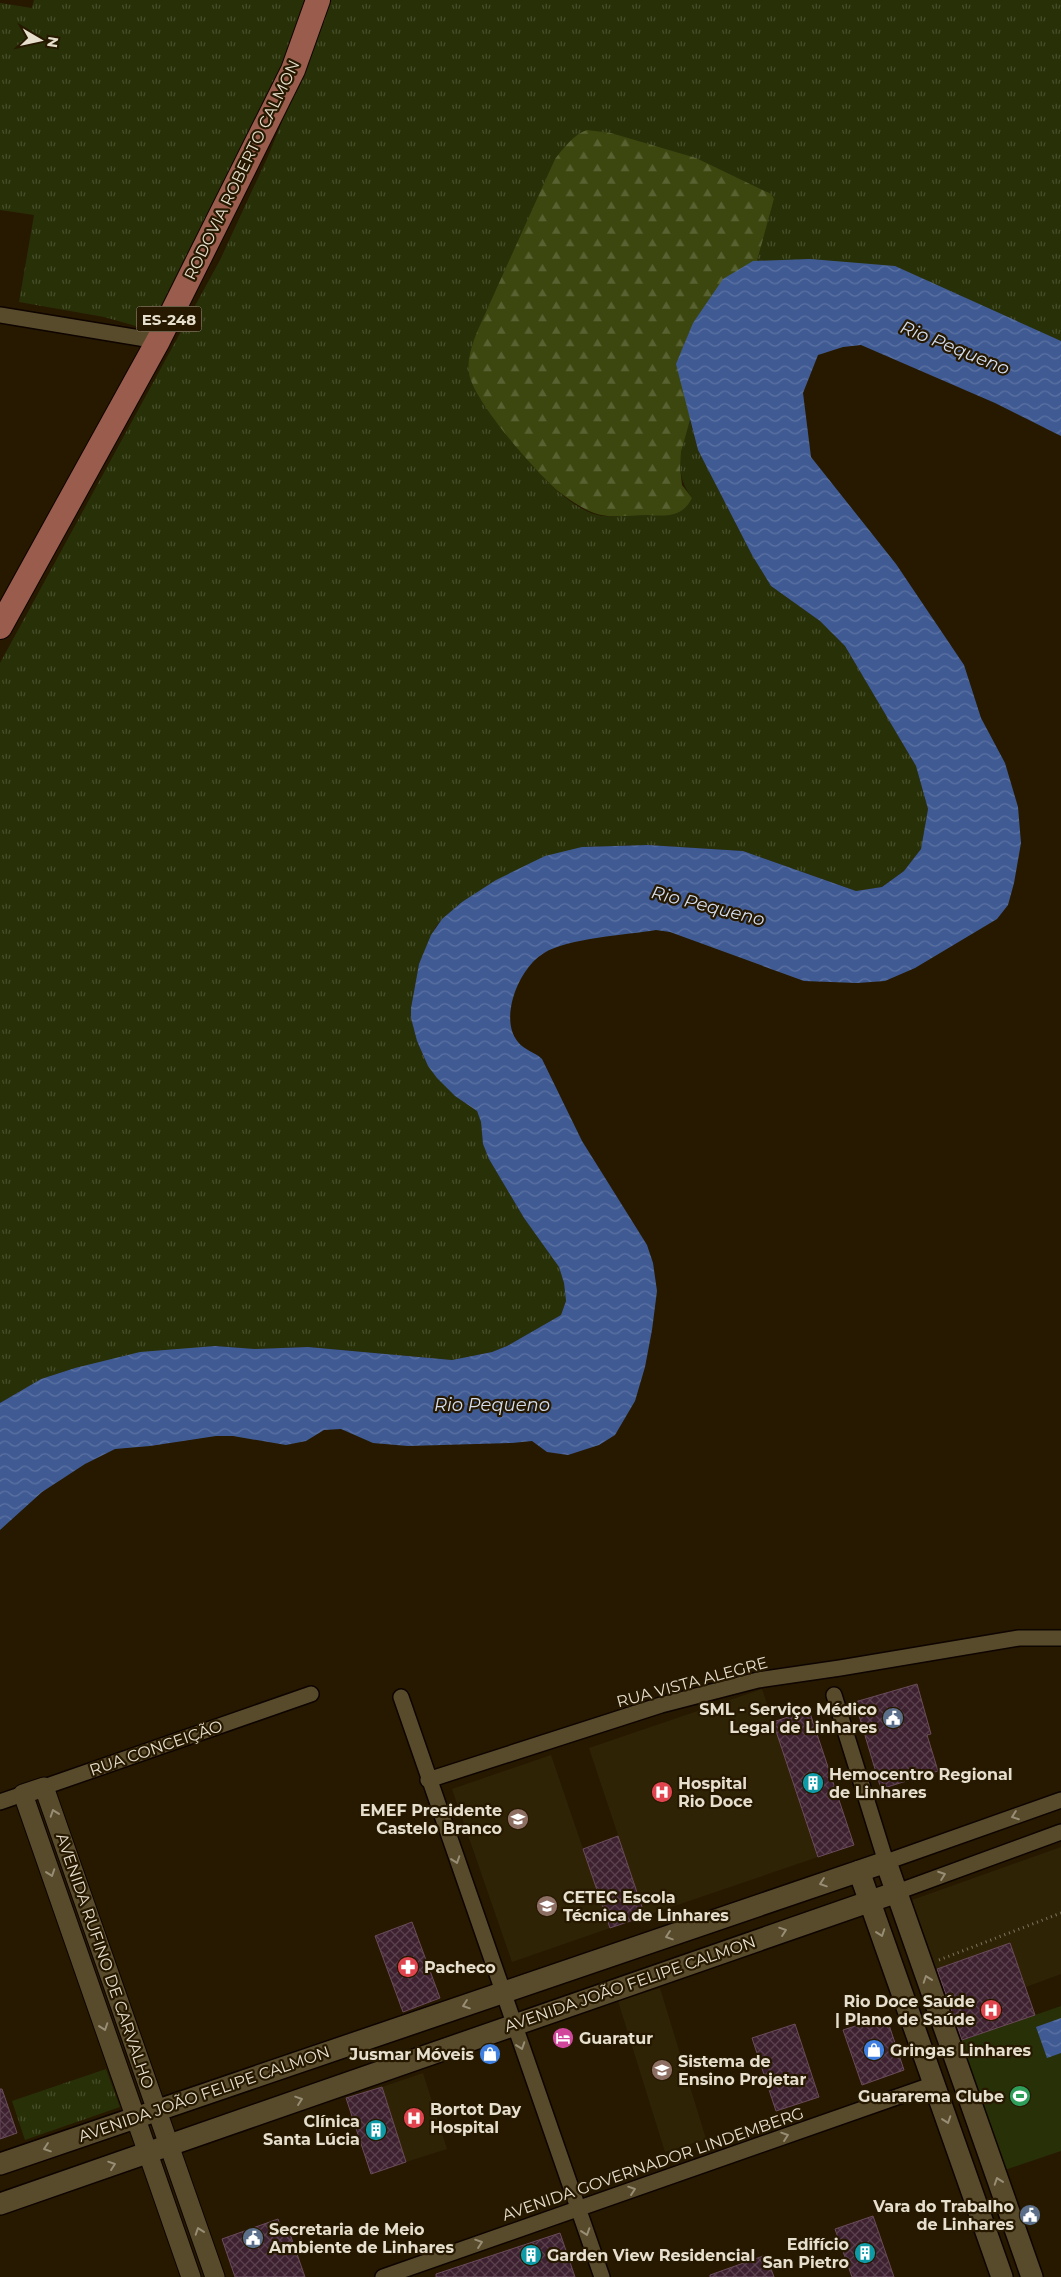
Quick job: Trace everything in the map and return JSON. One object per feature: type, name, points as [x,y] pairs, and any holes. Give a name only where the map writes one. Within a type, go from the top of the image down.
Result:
[{"type":"main road","name":"RODOVIA ROBERTO CALMON","points":[[0,627],[158,341],[293,70],[318,0]]},
{"type":"main road","name":"AVENIDA JOÃO FELIPE CALMON","points":[[0,2164],[886,1862]]},
{"type":"main road","points":[[886,1862],[1032,2277]]},
{"type":"main road","points":[[859,1871],[1002,2277]]},
{"type":"main road","name":"AVENIDA JOÃO FELIPE CALMON","points":[[0,2204],[897,1892]]},
{"type":"main road","points":[[934,2084],[949,2064],[952,2050]]},
{"type":"street","points":[[0,316],[158,341]]},
{"type":"street","name":"RUA VISTA ALEGRE","points":[[428,1780],[660,1705],[758,1680],[1019,1638],[1061,1638]]},
{"type":"street","name":"RUA CONCEIÇÃO","points":[[0,1802],[311,1694]]},
{"type":"street","points":[[834,1695],[886,1862]]},
{"type":"street","points":[[401,1697],[428,1780],[602,2277]]},
{"type":"street","name":"AVENIDA RUFINO DE CARVALHO","points":[[44,1787],[216,2277]]},
{"type":"street","name":"AVENIDA RUFINO DE CARVALHO","points":[[23,1794],[191,2277]]},
{"type":"street","name":"AVENIDA JOÃO FELIPE CALMON","points":[[886,1862],[1061,1800]]},
{"type":"street","name":"AVENIDA JOÃO FELIPE CALMON","points":[[897,1892],[1061,1832]]},
{"type":"street","name":"AVENIDA GOVERNADOR LINDEMBERG","points":[[383,2277],[934,2084]]},
{"type":"path","points":[[922,1966],[1061,1913]]},
{"type":"shaded area","name":"Hospital Rio Doce","points":[[762,1689],[818,1857],[645,1916],[589,1748]]},
{"type":"shaded area","points":[[551,1755],[610,1928],[512,1962],[452,1789]]},
{"type":"shaded area","points":[[1061,1847],[1061,1974],[1026,1987],[1010,1943],[936,1969],[912,1900]]},
{"type":"shaded area","name":"Sistema de Ensino Projetar","points":[[660,1988],[706,2139],[665,2152],[618,2001]]},
{"type":"shaded area","name":"Bortot Day Hospital","points":[[423,2073],[447,2149],[406,2162],[382,2087]]},
{"type":"green space","points":[[34,0],[311,0],[297,36],[155,328],[143,328],[104,317],[19,302],[34,215],[0,210],[0,3],[32,8]]},
{"type":"green space","points":[[331,0],[1061,0],[1061,341],[757,261],[774,199],[641,143],[611,133],[555,159],[508,267],[479,396],[517,447],[551,485],[569,500],[587,511],[603,516],[637,514],[692,498],[686,488],[680,469],[681,451],[690,420],[698,450],[752,555],[771,586],[820,621],[845,646],[916,766],[928,809],[921,849],[904,871],[882,887],[856,891],[743,851],[648,845],[582,847],[462,902],[442,919],[435,928],[419,964],[411,1008],[411,1018],[417,1041],[428,1066],[455,1096],[477,1111],[481,1122],[483,1144],[489,1159],[524,1218],[559,1267],[564,1283],[566,1301],[561,1315],[507,1346],[492,1352],[452,1360],[308,1347],[255,1349],[215,1346],[75,1368],[41,1379],[0,1403],[0,663],[220,260],[269,154]]},
{"type":"green space","points":[[587,130],[611,133],[696,158],[771,194],[774,199],[757,261],[690,420],[681,452],[682,485],[692,498],[688,505],[673,514],[661,516],[606,516],[589,511],[570,500],[535,469],[506,435],[481,400],[469,373],[469,357],[477,332],[555,159],[573,138]]},
{"type":"green space","name":"Guararema Clube","points":[[1061,2006],[1061,2151],[1005,2170],[960,2041]]},
{"type":"green space","points":[[106,2069],[120,2107],[25,2140],[12,2101]]},
{"type":"water","name":"Rio Pequeno","points":[[810,259],[895,266],[1061,341],[1061,436],[995,403],[861,345],[843,347],[818,355],[803,393],[811,457],[896,564],[964,665],[981,718],[1005,763],[1018,807],[1021,843],[1008,905],[997,919],[915,968],[885,981],[857,983],[804,981],[670,932],[656,930],[582,940],[568,944],[544,953],[528,967],[518,985],[512,1003],[510,1021],[512,1032],[520,1045],[542,1059],[582,1141],[647,1245],[653,1263],[657,1291],[652,1330],[645,1367],[635,1401],[615,1435],[599,1445],[568,1455],[547,1452],[532,1441],[408,1446],[373,1443],[341,1429],[324,1430],[306,1441],[286,1445],[233,1436],[216,1436],[115,1449],[85,1464],[42,1492],[0,1530],[0,1403],[41,1379],[75,1368],[140,1352],[215,1346],[255,1349],[308,1347],[452,1360],[492,1352],[507,1346],[561,1315],[566,1301],[564,1283],[559,1267],[524,1218],[489,1159],[483,1144],[481,1122],[477,1111],[455,1096],[428,1066],[417,1041],[411,1018],[419,964],[431,935],[442,919],[462,902],[496,880],[545,856],[582,847],[648,845],[743,851],[856,891],[882,887],[904,871],[921,849],[928,809],[916,766],[845,646],[820,621],[771,586],[752,555],[698,450],[676,364],[693,323],[723,279],[753,261]]},
{"type":"water","points":[[1061,2018],[1061,2053],[1047,2058],[1036,2027]]},
{"type":"building","points":[[917,1684],[931,1734],[927,1735],[938,1771],[881,1789],[855,1702]]},
{"type":"building","name":"Hemocentro Regional de Linhares","points":[[809,1710],[854,1845],[818,1857],[773,1722]]},
{"type":"building","points":[[618,1836],[645,1916],[610,1928],[583,1849]]},
{"type":"building","name":"Pacheco","points":[[412,1922],[440,1998],[403,2012],[375,1936]]},
{"type":"building","points":[[1010,1943],[1035,2015],[962,2040],[937,1969]]},
{"type":"building","name":"Gringas Linhares","points":[[886,2016],[904,2070],[862,2085],[843,2030]]},
{"type":"building","points":[[795,2024],[819,2097],[776,2111],[752,2038]]},
{"type":"building","name":"Clínica Santa Lúcia","points":[[382,2087],[406,2162],[371,2174],[346,2098]]},
{"type":"building","points":[[0,2089],[2,2089],[17,2133],[0,2139]]},
{"type":"building","name":"Edifício San Pietro","points":[[873,2216],[894,2277],[852,2277],[835,2229]]},
{"type":"building","points":[[278,2219],[284,2236],[290,2234],[305,2277],[235,2277],[222,2239]]},
{"type":"building","name":"Garden View Residencial","points":[[560,2233],[575,2277],[436,2277],[436,2274]]},
{"type":"building","points":[[766,2255],[774,2277],[710,2277],[710,2275]]},
{"type":"place","name":"SML - Serviço Médico Legal de Linhares","points":[[893,1718]]},
{"type":"place","name":"Hemocentro Regional de Linhares","points":[[813,1783]]},
{"type":"place","name":"Hospital Rio Doce","points":[[662,1792]]},
{"type":"place","name":"EMEF Presidente Castelo Branco","points":[[518,1819]]},
{"type":"place","name":"CETEC Escola Técnica de Linhares","points":[[547,1906]]},
{"type":"place","name":"Pacheco","points":[[408,1967]]},
{"type":"place","name":"Rio Doce Saúde | Plano de Saúde","points":[[991,2010]]},
{"type":"place","name":"Guaratur","points":[[563,2038]]},
{"type":"place","name":"Gringas Linhares","points":[[874,2050]]},
{"type":"place","name":"Jusmar Móveis","points":[[490,2054]]},
{"type":"place","name":"Sistema de Ensino Projetar","points":[[662,2070]]},
{"type":"place","name":"Guararema Clube","points":[[1020,2096]]},
{"type":"place","name":"Bortot Day Hospital","points":[[414,2118]]},
{"type":"place","name":"Clínica Santa Lúcia","points":[[376,2130]]},
{"type":"place","name":"Vara do Trabalho de Linhares","points":[[1030,2215]]},
{"type":"place","name":"Secretaria de Meio Ambiente de Linhares","points":[[253,2238]]},
{"type":"place","name":"Edifício San Pietro","points":[[865,2253]]},
{"type":"place","name":"Garden View Residencial","points":[[531,2255]]}]
